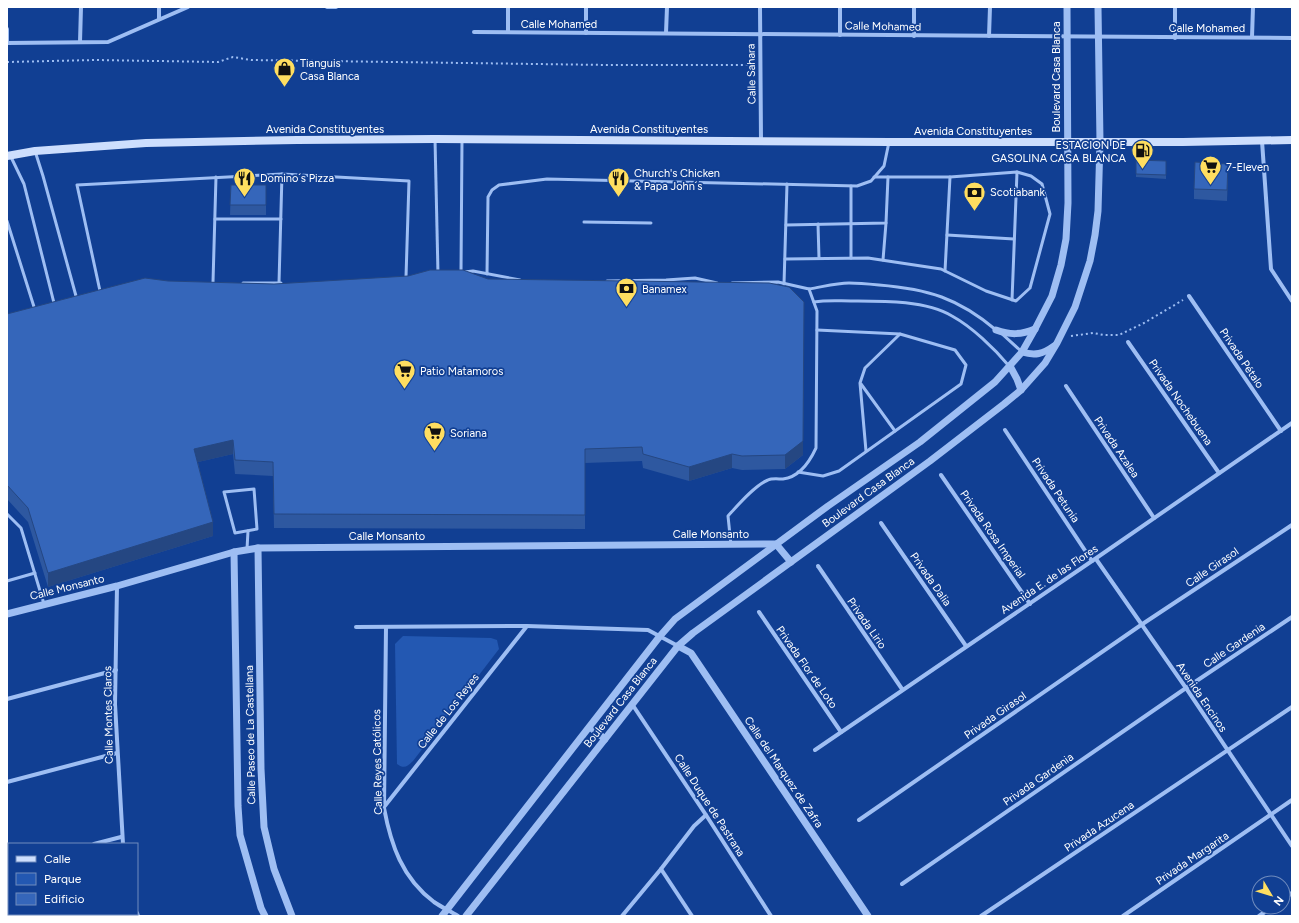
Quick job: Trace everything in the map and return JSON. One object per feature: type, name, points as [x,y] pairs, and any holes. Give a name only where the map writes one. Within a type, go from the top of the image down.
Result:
[{"type":"main road","name":"Avenida Constituyentes","points":[[9,156],[35,150],[146,143],[297,140],[435,139],[889,142],[1292,140]]},
{"type":"street","points":[[80,42],[81,7]]},
{"type":"street","points":[[159,7],[159,19]]},
{"type":"street","points":[[7,29],[7,43],[111,41],[188,7]]},
{"type":"street","points":[[327,7],[336,7]]},
{"type":"street","points":[[508,7],[508,32]]},
{"type":"street","points":[[586,7],[586,33]]},
{"type":"street","points":[[666,33],[667,7]]},
{"type":"street","name":"Calle Sahara","points":[[760,7],[761,141]]},
{"type":"street","points":[[840,7],[840,35]]},
{"type":"street","points":[[914,7],[914,36]]},
{"type":"street","points":[[990,7],[990,36]]},
{"type":"street","name":"Boulevard Casa Blanca","points":[[442,916],[674,619],[776,544],[920,442],[995,382],[1022,352],[1052,296],[1061,265],[1066,239],[1068,203],[1067,7]]},
{"type":"street","name":"Boulevard Casa Blanca","points":[[466,916],[678,646],[693,633],[930,461],[1022,390],[1045,363],[1059,340],[1075,306],[1090,261],[1098,210],[1100,142],[1098,7]]},
{"type":"street","points":[[1175,7],[1175,38]]},
{"type":"street","points":[[1252,37],[1253,7]]},
{"type":"street","name":"Calle Mohamed","points":[[474,32],[1292,38]]},
{"type":"street","points":[[1262,141],[1271,269],[1292,301]]},
{"type":"street","name":"Privada Pétalo","points":[[1189,296],[1281,430]]},
{"type":"street","points":[[996,330],[1016,335],[1035,329]]},
{"type":"street","points":[[1022,352],[1031,355],[1039,354],[1048,350],[1059,340]]},
{"type":"street","name":"Privada Nochebuena","points":[[1128,342],[1219,473]]},
{"type":"street","points":[[1010,366],[1022,390]]},
{"type":"street","name":"Privada Azalea","points":[[1066,386],[1154,518]]},
{"type":"street","name":"Avenida E. de las Flores","points":[[815,750],[1292,423]]},
{"type":"street","name":"Privada Petunia","points":[[1005,430],[1094,560]]},
{"type":"street","name":"Privada Rosa Imperial","points":[[941,475],[1030,604]]},
{"type":"street","name":"Privada Dalia","points":[[881,523],[966,646]]},
{"type":"street","name":"Calle Girasol","points":[[1141,625],[1292,525]]},
{"type":"street","points":[[776,544],[791,562]]},
{"type":"street","name":"Calle Monsanto","points":[[7,614],[117,586],[247,549],[776,544]]},
{"type":"street","name":"Calle Paseo de La Castellana","points":[[258,548],[261,761],[264,827],[274,869],[292,916]]},
{"type":"street","name":"Calle Paseo de La Castellana","points":[[234,552],[238,813],[240,835],[261,908],[265,916]]},
{"type":"street","name":"Avenida Encinos","points":[[1094,560],[1186,688],[1292,846]]},
{"type":"street","name":"Privada Lirio","points":[[818,566],[902,689]]},
{"type":"street","name":"Calle Montes Claros","points":[[117,586],[117,753],[121,837],[123,843]]},
{"type":"street","name":"Privada Flor de Loto","points":[[758,612],[841,732]]},
{"type":"street","name":"Calle Gardenia","points":[[1186,688],[1292,617]]},
{"type":"street","name":"Privada Girasol","points":[[859,820],[1141,625]]},
{"type":"street","points":[[356,627],[527,626],[648,630],[678,646]]},
{"type":"street","name":"Calle de Los Reyes","points":[[384,808],[527,626]]},
{"type":"street","name":"Calle Reyes Católicos","points":[[386,627],[384,808],[395,852],[400,863],[422,891],[436,903],[458,916]]},
{"type":"street","name":"Calle del Marquez de Zafra","points":[[678,646],[691,653],[868,916]]},
{"type":"street","points":[[7,699],[116,670]]},
{"type":"street","name":"Privada Gardenia","points":[[902,884],[1186,688]]},
{"type":"street","name":"Calle Duque de Pastrana","points":[[632,704],[771,916]]},
{"type":"street","name":"Privada Azucena","points":[[981,916],[1292,707]]},
{"type":"street","points":[[590,727],[605,739]]},
{"type":"street","points":[[7,782],[117,753]]},
{"type":"street","name":"Privada Margarita","points":[[1123,916],[1292,800]]},
{"type":"street","points":[[622,916],[694,826],[706,815]]},
{"type":"street","points":[[98,843],[121,837]]},
{"type":"street","points":[[661,869],[692,916]]},
{"type":"lane","points":[[435,139],[438,274]]},
{"type":"lane","points":[[461,272],[462,140]]},
{"type":"lane","points":[[487,274],[488,197],[492,190],[500,185],[547,179],[857,186],[871,182],[884,166],[889,142]]},
{"type":"lane","points":[[35,150],[76,296]]},
{"type":"lane","points":[[9,156],[24,184],[54,303]]},
{"type":"lane","points":[[785,259],[868,258],[941,269],[986,291],[1016,301],[1030,288],[1050,214],[1042,184],[1031,176],[1017,172],[950,177],[874,177]]},
{"type":"lane","points":[[1012,300],[1017,172]]},
{"type":"lane","points":[[279,283],[282,174]]},
{"type":"lane","points":[[100,291],[78,185],[216,177],[282,174],[409,181],[406,277]]},
{"type":"lane","points":[[213,282],[216,177]]},
{"type":"lane","points":[[883,260],[888,177]]},
{"type":"lane","points":[[945,271],[950,177]]},
{"type":"lane","points":[[784,284],[787,184]]},
{"type":"lane","points":[[851,186],[851,258]]},
{"type":"lane","points":[[215,219],[281,219]]},
{"type":"lane","points":[[7,221],[35,310]]},
{"type":"lane","points":[[584,222],[651,223]]},
{"type":"lane","points":[[786,225],[886,223]]},
{"type":"lane","points":[[818,224],[819,258]]},
{"type":"lane","points":[[947,235],[1014,239]]},
{"type":"lane","points":[[453,273],[473,271],[528,282]]},
{"type":"lane","points":[[430,275],[446,274]]},
{"type":"lane","points":[[399,278],[414,277]]},
{"type":"lane","points":[[605,281],[694,278],[716,283],[724,283]]},
{"type":"lane","points":[[206,282],[220,282]]},
{"type":"lane","points":[[242,283],[287,284]]},
{"type":"lane","points":[[731,283],[784,284],[809,289],[848,283],[907,287],[925,291],[956,303],[973,312],[1022,352]]},
{"type":"lane","points":[[731,544],[728,516],[742,501],[769,479],[785,479],[798,472],[810,462],[816,448],[817,311],[809,289]]},
{"type":"lane","points":[[94,292],[107,290]]},
{"type":"lane","points":[[69,298],[82,295]]},
{"type":"lane","points":[[48,305],[61,300]]},
{"type":"lane","points":[[814,302],[825,300],[884,300],[928,307],[952,315],[980,336],[1010,366]]},
{"type":"lane","points":[[28,312],[41,307]]},
{"type":"lane","points":[[798,472],[823,476],[839,471],[961,384],[966,365],[955,350],[900,334],[817,330]]},
{"type":"lane","points":[[866,451],[860,383],[865,368],[900,334]]},
{"type":"lane","points":[[860,383],[895,431]]},
{"type":"lane","points":[[254,489],[257,529],[248,531],[235,534],[224,492],[254,489]]},
{"type":"lane","points":[[7,514],[21,528],[44,604]]},
{"type":"lane","points":[[247,549],[248,531]]},
{"type":"lane","points":[[7,581],[35,573]]},
{"type":"path","points":[[7,62],[95,60],[218,62],[233,57],[267,60],[607,65],[760,65]]},
{"type":"path","points":[[1059,340],[1093,333],[1119,335],[1144,323],[1189,296]]},
{"type":"green space","points":[[403,636],[491,638],[497,640],[499,649],[413,761],[404,767],[397,764],[395,644]]},
{"type":"green space","points":[[18,915],[133,916],[18,916]]},
{"type":"building","points":[[1136,160],[1166,161],[1166,175],[1136,174]]},
{"type":"building","points":[[1195,162],[1228,164],[1227,190],[1194,189]]},
{"type":"building","points":[[231,185],[266,185],[266,205],[230,205]]},
{"type":"building","name":"Patio Matamoros","points":[[430,270],[463,270],[488,279],[769,283],[789,287],[804,302],[803,441],[785,455],[742,456],[732,454],[689,467],[643,454],[642,447],[585,449],[585,515],[274,514],[273,462],[235,460],[233,440],[194,449],[213,522],[48,573],[28,508],[7,485],[7,314],[145,278],[168,281],[274,284],[408,276]]},
{"type":"place","name":"Tianguis Casa Blanca","points":[[285,88]]},
{"type":"place","name":"ESTACION DE GASOLINA CASA BLANCA","points":[[1142,170]]},
{"type":"place","name":"7-Eleven","points":[[1211,186]]},
{"type":"place","name":"Domino´s Pizza","points":[[244,198]]},
{"type":"place","name":"Church's Chicken & Papa John´s","points":[[619,198]]},
{"type":"place","name":"Scotiabank","points":[[974,212]]},
{"type":"place","name":"Banamex","points":[[627,308]]},
{"type":"place","name":"Patio Matamoros","points":[[405,390]]},
{"type":"place","name":"Soriana","points":[[435,452]]}]
